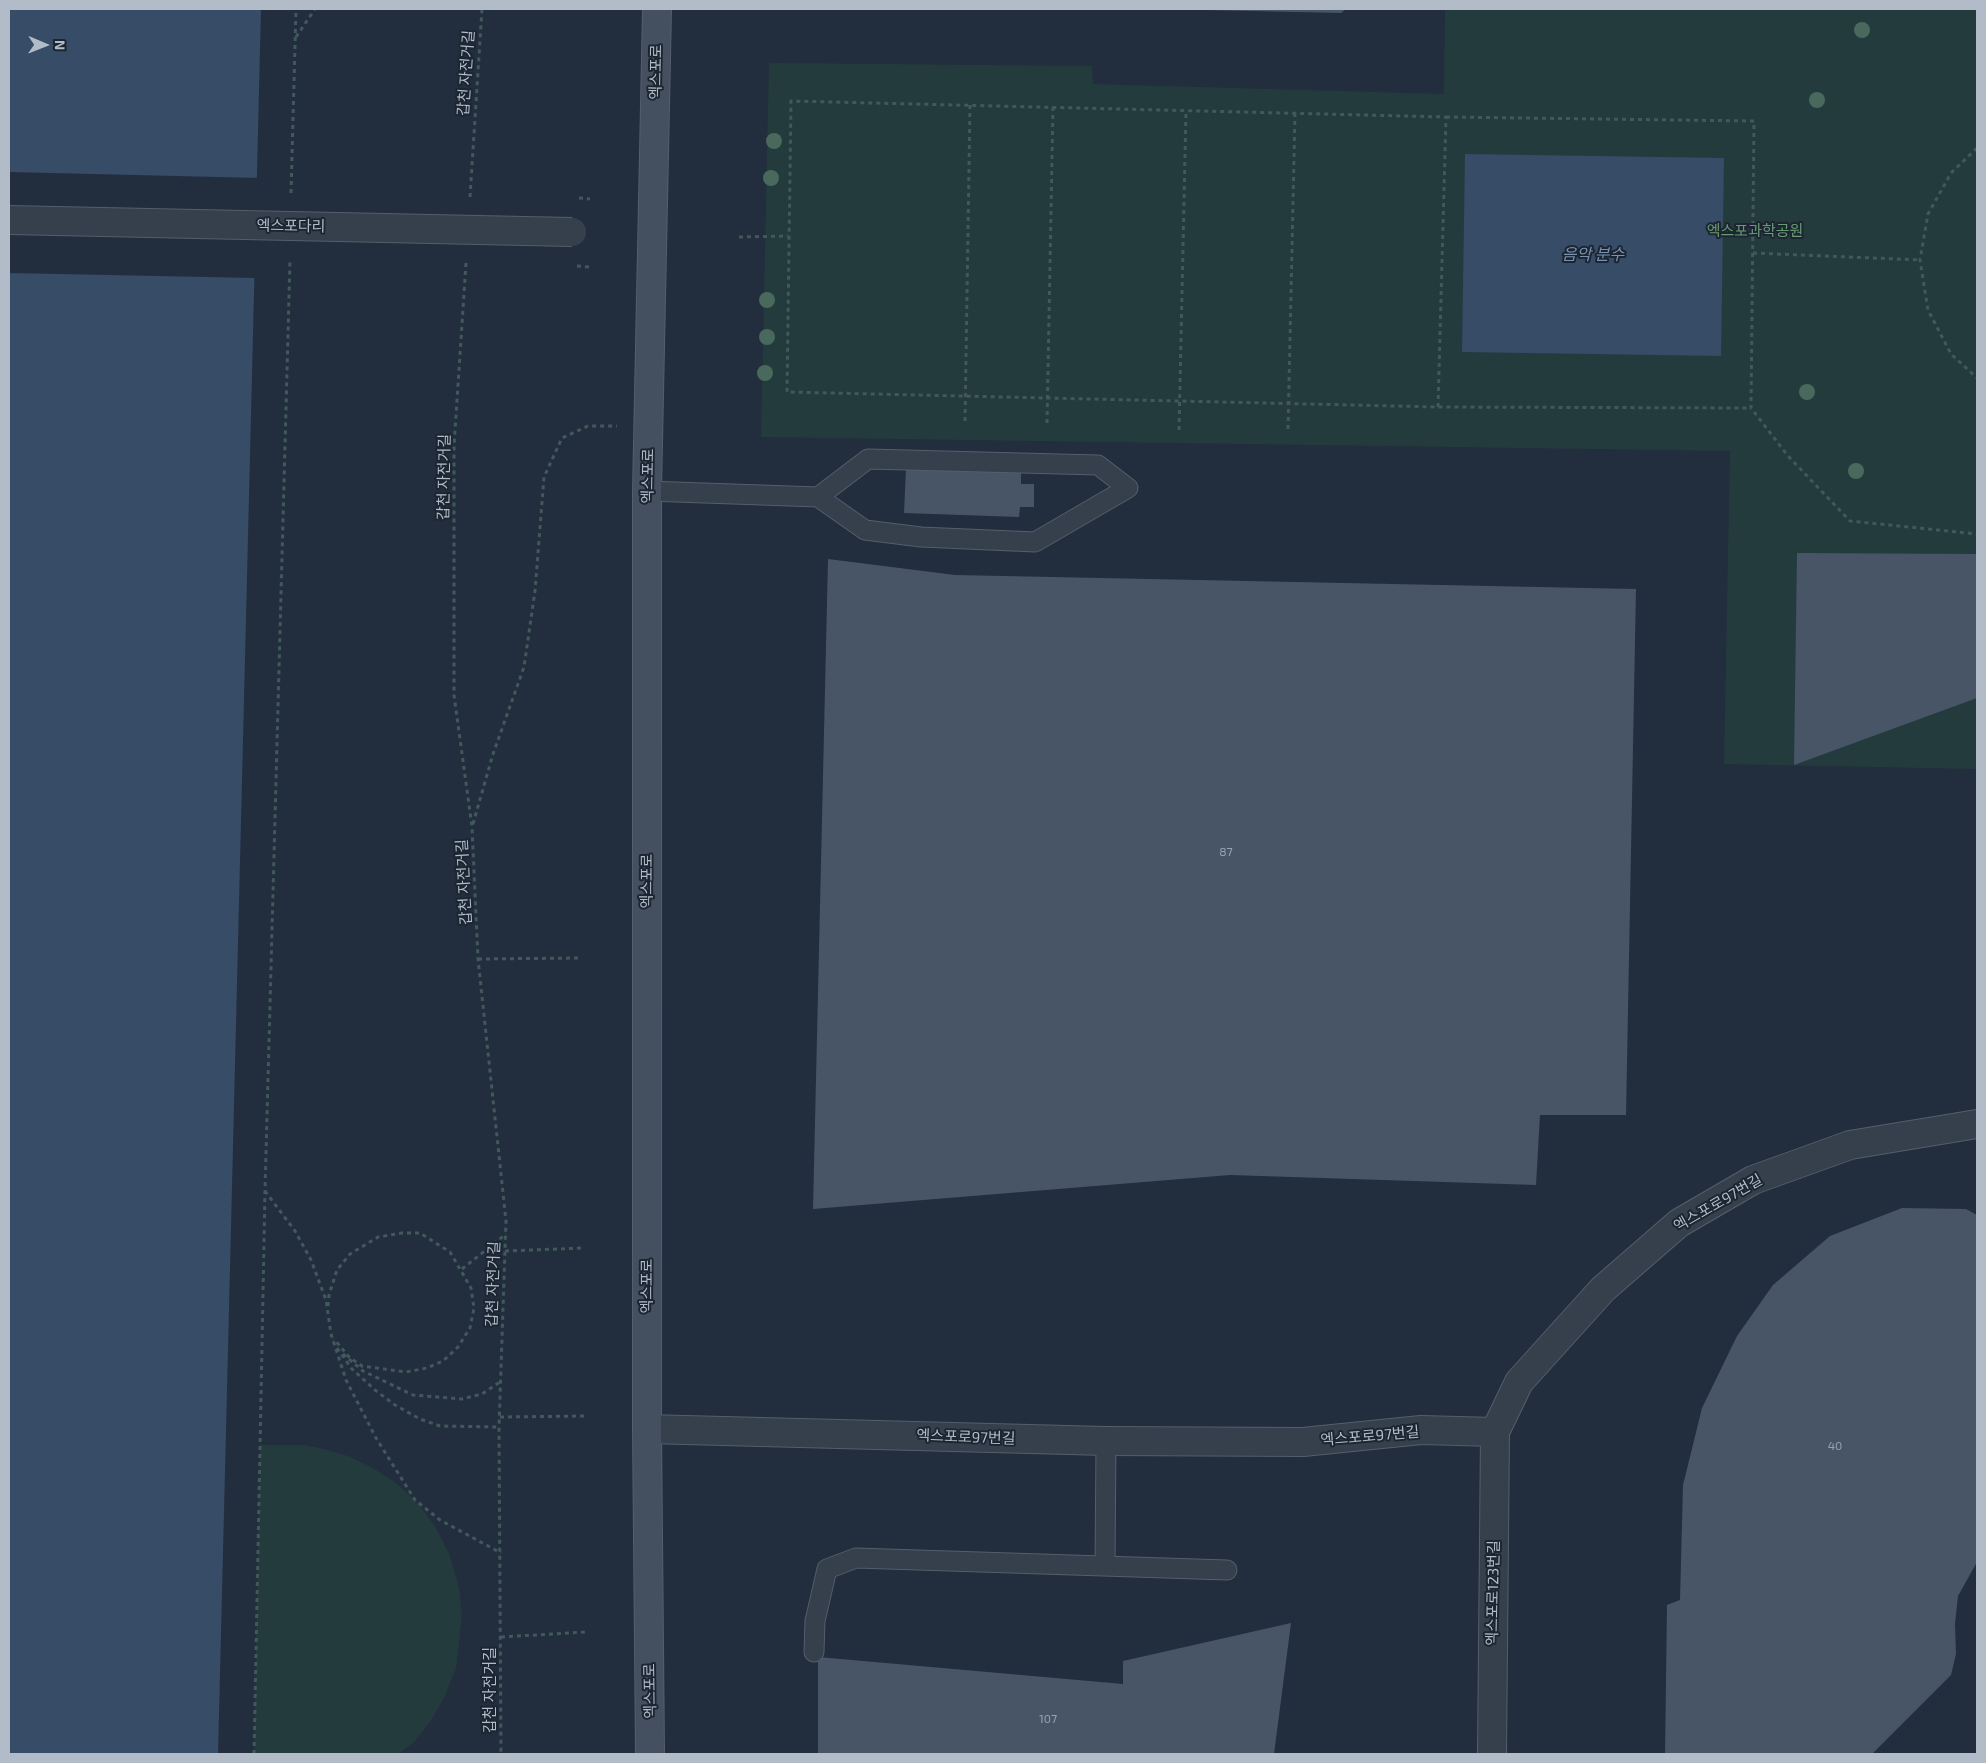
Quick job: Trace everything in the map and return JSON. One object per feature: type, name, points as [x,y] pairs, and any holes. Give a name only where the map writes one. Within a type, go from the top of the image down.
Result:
[{"type":"main road","name":"엑스포로","points":[[650,1754],[647,1429],[647,491],[657,9]]},
{"type":"street","name":"엑스포다리","points":[[9,220],[572,232]]},
{"type":"street","name":"엑스포로97번길","points":[[647,1429],[1106,1441],[1303,1442],[1420,1430],[1495,1432],[1520,1382],[1526,1374],[1604,1289],[1679,1223],[1753,1180],[1850,1145],[1977,1124]]},
{"type":"street","name":"엑스포로123번길","points":[[1492,1754],[1495,1432]]},
{"type":"lane","points":[[647,491],[818,497],[865,530],[921,537],[1035,542],[1128,488],[1098,465],[868,459],[818,497]]},
{"type":"lane","points":[[1105,1566],[1106,1441]]},
{"type":"lane","points":[[814,1652],[814,1621],[827,1569],[856,1558],[1227,1570]]},
{"type":"path","points":[[291,196],[296,9]]},
{"type":"path","points":[[295,37],[315,9]]},
{"type":"path","name":"갑천 자전거길","points":[[470,198],[482,9]]},
{"type":"path","points":[[1751,408],[1438,407],[787,392],[790,101],[1446,117],[1754,121],[1751,408],[1788,456],[1850,521],[1977,534]]},
{"type":"path","points":[[965,422],[970,105]]},
{"type":"path","points":[[1047,423],[1053,107]]},
{"type":"path","points":[[1179,430],[1186,111]]},
{"type":"path","points":[[1288,429],[1295,113]]},
{"type":"path","points":[[1438,407],[1446,117]]},
{"type":"path","points":[[1977,148],[1951,173],[1928,214],[1920,260],[1928,310],[1951,354],[1977,378]]},
{"type":"path","points":[[739,237],[788,236]]},
{"type":"path","points":[[1753,253],[1920,260]]},
{"type":"path","points":[[254,1754],[265,1191],[290,256]]},
{"type":"path","name":"갑천 자전거길","points":[[466,257],[454,446],[454,695],[472,827],[478,959],[506,1234],[499,1427],[501,1754]]},
{"type":"path","points":[[571,266],[588,266]]},
{"type":"path","points":[[472,827],[493,754],[524,667],[535,591],[544,477],[562,438],[588,426]]},
{"type":"path","points":[[478,959],[582,958]]},
{"type":"path","points":[[265,1191],[295,1231],[311,1260],[326,1300],[331,1334],[350,1388],[376,1438],[415,1500],[440,1520],[501,1552]]},
{"type":"path","points":[[327,1314],[329,1295],[337,1270],[350,1254],[378,1237],[420,1234],[450,1252],[462,1269],[471,1288],[474,1308],[470,1328],[458,1346],[442,1361],[427,1368],[406,1372],[362,1366],[338,1345],[331,1334]]},
{"type":"path","points":[[462,1269],[506,1234]]},
{"type":"path","points":[[505,1251],[584,1248]]},
{"type":"path","points":[[334,1344],[350,1361],[363,1371],[413,1395],[438,1399],[462,1399],[482,1394],[500,1381]]},
{"type":"path","points":[[334,1344],[352,1369],[375,1390],[420,1419],[440,1426],[499,1427]]},
{"type":"path","points":[[500,1417],[586,1416]]},
{"type":"path","points":[[501,1637],[587,1632]]},
{"type":"green space","name":"엑스포과학공원","points":[[1445,9],[1977,9],[1977,769],[1724,764],[1730,451],[761,437],[769,63],[1092,66],[1093,84],[1444,94]]},
{"type":"green space","points":[[260,1445],[304,1445],[324,1449],[348,1456],[373,1468],[396,1483],[415,1500],[435,1526],[450,1556],[459,1588],[462,1615],[456,1668],[444,1698],[430,1722],[413,1743],[398,1754],[254,1754]]},
{"type":"water","points":[[9,9],[261,9],[218,1754],[9,1754]]},
{"type":"water","name":"음악 분수","points":[[1465,154],[1724,158],[1721,356],[1462,352]]},
{"type":"pier","points":[[9,172],[260,178],[257,278],[9,273]]},
{"type":"building","points":[[1159,9],[1346,9],[1341,13]]},
{"type":"building","points":[[906,468],[1021,472],[1021,484],[1034,484],[1034,507],[1020,507],[1019,517],[904,513]]},
{"type":"building","points":[[1797,553],[1977,554],[1977,698],[1794,765]]},
{"type":"building","points":[[828,559],[955,575],[1636,589],[1626,1115],[1540,1115],[1536,1185],[1230,1175],[813,1209]]},
{"type":"building","points":[[1902,1208],[1966,1209],[1977,1215],[1977,1562],[1958,1596],[1955,1624],[1956,1654],[1951,1675],[1872,1754],[1665,1754],[1667,1605],[1680,1600],[1683,1485],[1702,1408],[1737,1336],[1773,1285],[1830,1236]]},
{"type":"building","points":[[1291,1623],[1274,1754],[818,1754],[818,1657],[1123,1684],[1123,1661]]}]
